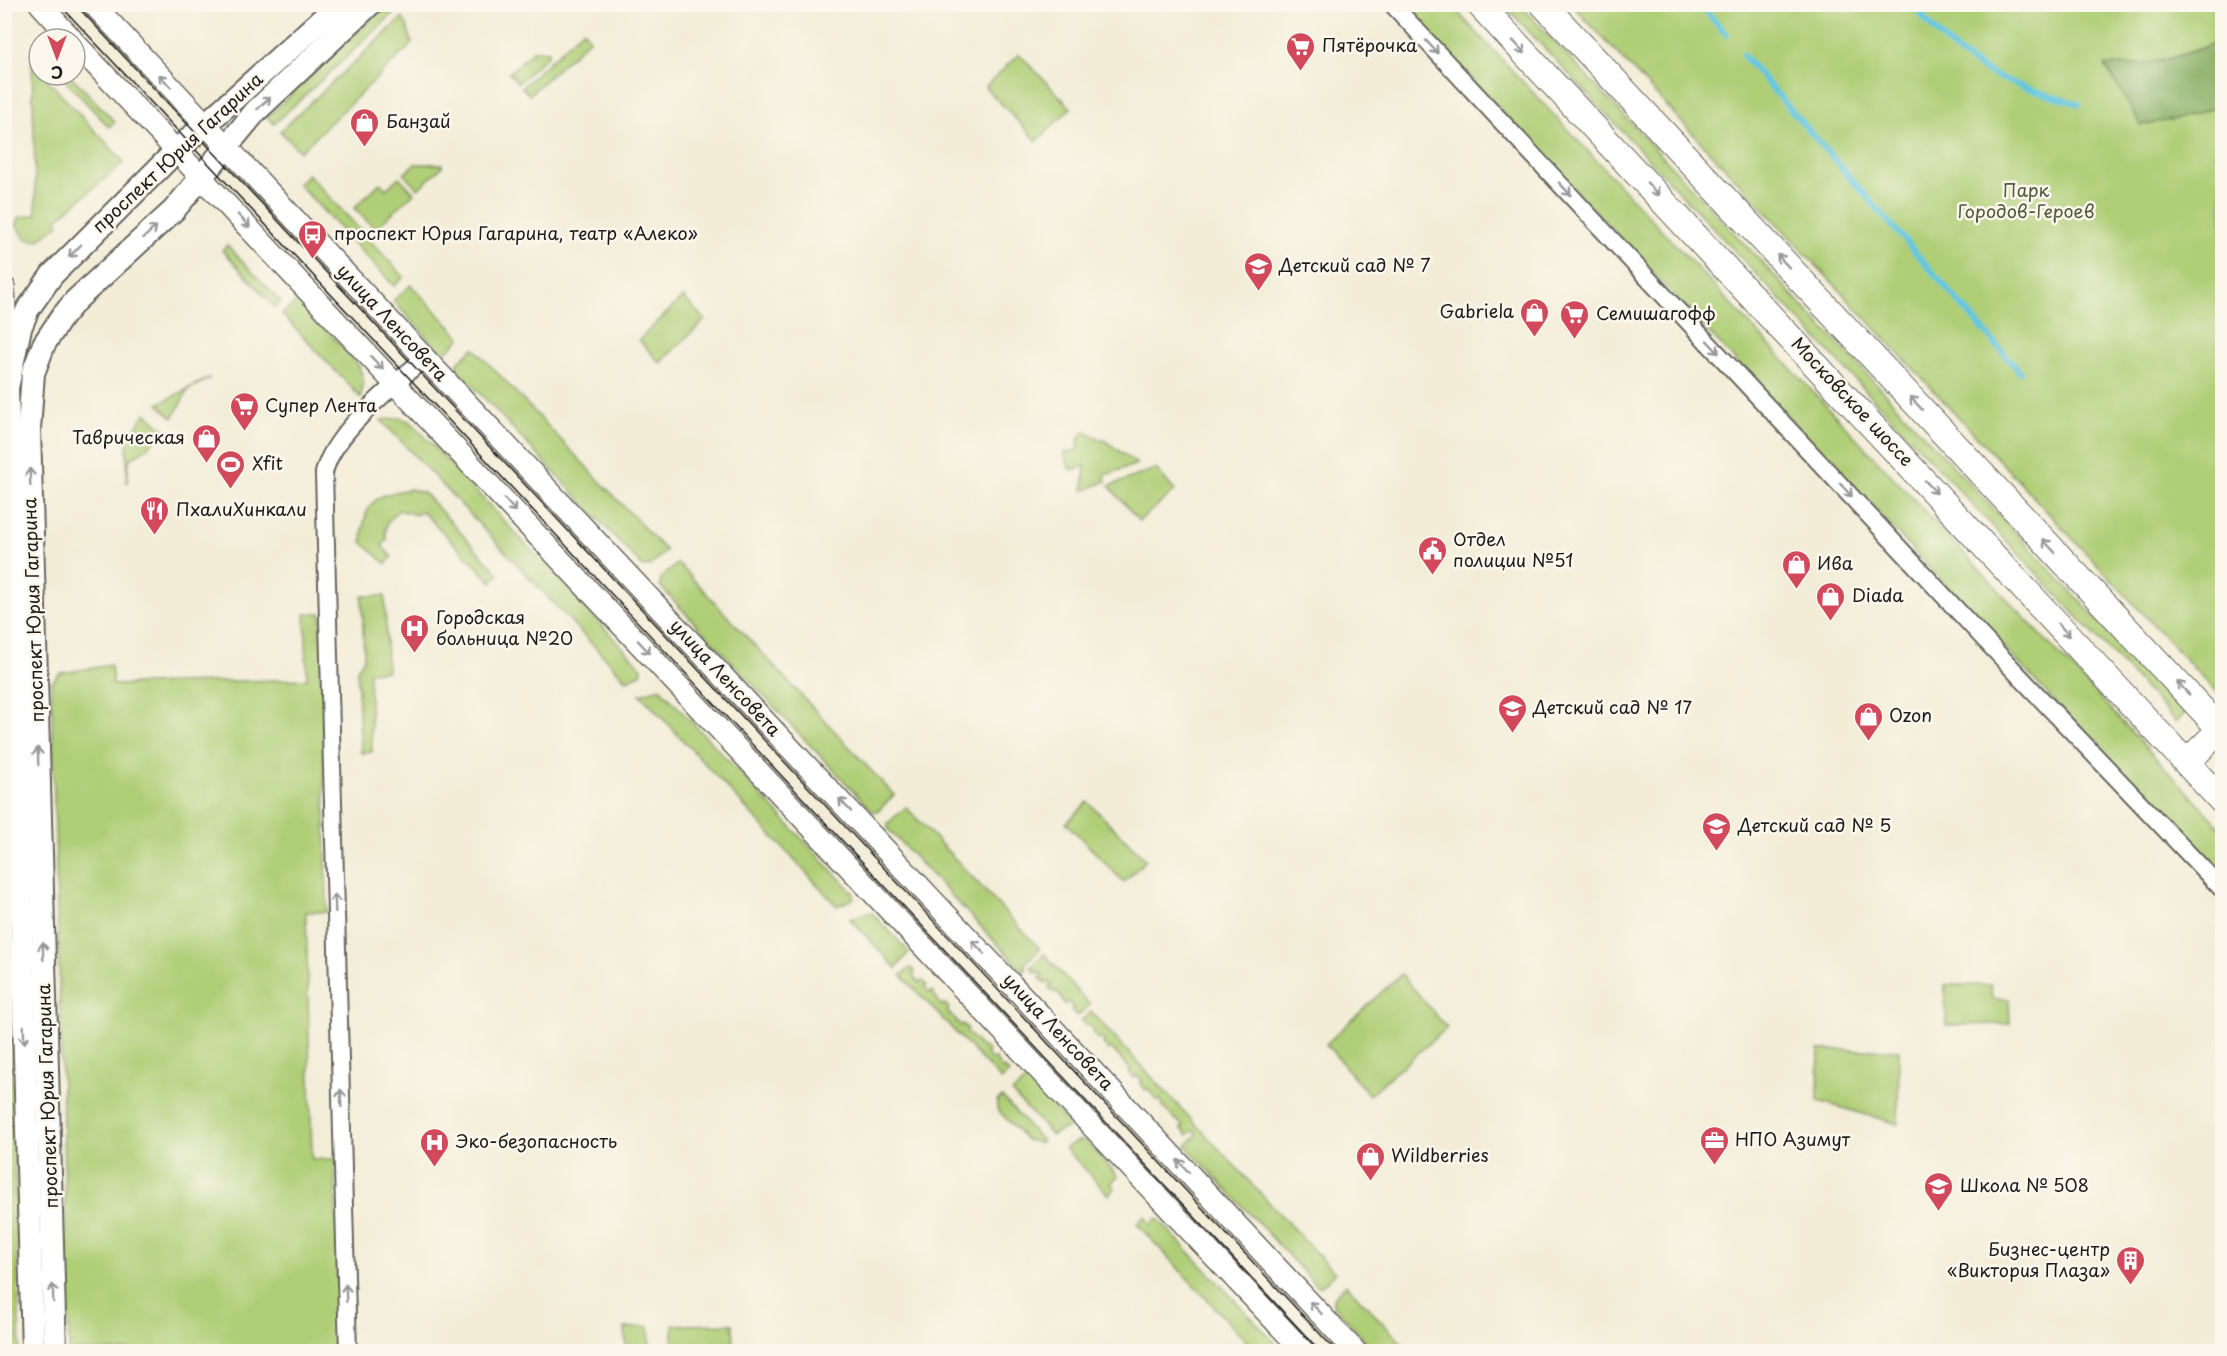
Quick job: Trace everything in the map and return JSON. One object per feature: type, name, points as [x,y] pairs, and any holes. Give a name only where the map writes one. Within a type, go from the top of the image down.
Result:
[{"type":"main road","name":"проспект Юрия Гагарина","points":[[33,1352],[7,388],[20,328],[38,293],[68,258],[176,151],[241,95],[339,4]]},
{"type":"main road","name":"проспект Юрия Гагарина","points":[[55,1352],[29,441],[30,387],[37,358],[62,317],[76,300],[174,210],[228,148],[256,111],[370,4]]},
{"type":"main road","name":"Московское шоссе","points":[[1479,4],[2223,801]]},
{"type":"main road","points":[[1543,4],[2222,730],[2187,762]]},
{"type":"street","points":[[40,4],[61,27]]},
{"type":"street","name":"улица Ленсовета","points":[[93,4],[1356,1352]]},
{"type":"street","points":[[1392,4],[1985,640],[2223,889]]},
{"type":"street","points":[[87,55],[1304,1352]]},
{"type":"street","points":[[4,287],[7,388]]},
{"type":"street","points":[[348,1352],[324,473],[327,461],[343,435],[424,358]]},
{"type":"green space","points":[[1402,5],[1451,5],[2215,821],[2216,825],[2218,824],[2222,829],[2222,871],[2201,858]]},
{"type":"green space","points":[[1504,5],[1520,5],[2185,713],[2176,722]]},
{"type":"green space","name":"Парк Городов-Героев","points":[[1572,5],[2222,5],[2222,698]]},
{"type":"green space","points":[[380,11],[394,13],[274,124],[267,117]]},
{"type":"green space","points":[[402,18],[407,25],[412,44],[300,152],[280,131]]},
{"type":"green space","points":[[583,30],[590,39],[529,95],[522,87]]},
{"type":"green space","points":[[2217,42],[2222,52],[2222,106],[2176,119],[2141,125],[2105,65],[2148,63]]},
{"type":"green space","points":[[534,50],[548,51],[548,55],[518,83],[509,73]]},
{"type":"green space","points":[[1019,54],[1071,108],[1037,141],[985,87]]},
{"type":"green space","points":[[33,87],[54,87],[124,162],[56,220],[59,224],[37,241],[25,238],[16,225],[20,217],[36,215]]},
{"type":"green space","points":[[71,87],[81,87],[115,122],[109,127]]},
{"type":"green space","points":[[415,164],[442,164],[442,167],[418,189],[404,174]]},
{"type":"green space","points":[[308,174],[404,277],[394,286],[298,184]]},
{"type":"green space","points":[[399,177],[414,193],[375,229],[354,208],[380,183],[386,189]]},
{"type":"green space","points":[[227,245],[281,302],[275,307],[222,250]]},
{"type":"green space","points":[[411,285],[461,338],[447,351],[439,350],[393,301]]},
{"type":"green space","points":[[683,297],[705,320],[660,363],[639,340]]},
{"type":"green space","points":[[299,299],[359,366],[363,379],[361,398],[282,314]]},
{"type":"green space","points":[[474,348],[666,551],[650,566],[643,567],[457,369],[458,362]]},
{"type":"green space","points":[[189,389],[173,418],[158,404]]},
{"type":"green space","points":[[146,413],[165,430],[147,448],[129,460],[127,483],[127,439]]},
{"type":"green space","points":[[400,418],[411,422],[642,668],[641,674],[626,680],[381,420]]},
{"type":"green space","points":[[1084,432],[1107,442],[1137,464],[1105,475],[1106,481],[1083,491],[1085,466],[1070,470],[1064,453],[1079,449],[1078,439]]},
{"type":"green space","points":[[1156,469],[1175,491],[1139,521],[1109,486]]},
{"type":"green space","points":[[411,489],[424,493],[499,574],[492,582],[422,511],[416,515],[399,510],[389,520],[386,527],[387,540],[382,546],[392,557],[386,564],[362,542],[365,518],[373,503],[387,494]]},
{"type":"green space","points":[[678,563],[894,795],[879,810],[873,812],[660,586],[661,578]]},
{"type":"green space","points":[[362,596],[385,596],[387,671],[369,672],[372,752],[361,753],[357,670],[364,658]]},
{"type":"green space","points":[[321,613],[327,912],[306,912],[312,1159],[335,1159],[340,1351],[69,1351],[51,683],[60,673],[111,665],[113,685],[307,679],[305,614]]},
{"type":"green space","points":[[660,688],[854,894],[853,899],[837,906],[640,694]]},
{"type":"green space","points":[[5,780],[20,1351],[20,1352],[4,1351]]},
{"type":"green space","points":[[1088,802],[1146,860],[1124,882],[1066,823]]},
{"type":"green space","points":[[906,807],[1040,949],[1024,964],[1027,968],[1024,972],[888,829],[888,823]]},
{"type":"green space","points":[[865,913],[872,913],[909,952],[896,968],[850,919]]},
{"type":"green space","points":[[1044,954],[1090,1005],[1077,1016],[1071,1010],[1073,1007],[1068,1002],[1065,1004],[1058,992],[1055,993],[1049,988],[1052,985],[1049,982],[1046,984],[1040,978],[1042,975],[1038,971],[1036,973],[1031,967]]},
{"type":"green space","points":[[911,968],[915,972],[913,975],[920,983],[923,981],[927,985],[925,987],[930,993],[932,991],[942,1006],[945,1004],[949,1008],[947,1011],[961,1026],[963,1024],[968,1029],[966,1031],[982,1048],[988,1051],[986,1053],[992,1060],[995,1058],[1002,1070],[1004,1068],[1009,1073],[1001,1080],[901,975]]},
{"type":"green space","points":[[1401,974],[1447,1028],[1369,1095],[1326,1044]]},
{"type":"green space","points":[[1945,985],[1991,985],[1992,999],[2009,999],[2010,1024],[1946,1025]]},
{"type":"green space","points":[[1091,1012],[1335,1273],[1322,1286],[1316,1285],[1186,1146],[1197,1134],[1194,1130],[1188,1135],[1181,1128],[1183,1126],[1162,1107],[1164,1105],[1160,1100],[1157,1102],[1148,1088],[1145,1090],[1137,1075],[1134,1078],[1129,1072],[1131,1070],[1111,1048],[1108,1050],[1103,1044],[1105,1042],[1101,1038],[1099,1040],[1092,1032],[1094,1029],[1081,1021]]},
{"type":"green space","points":[[1819,1050],[1899,1050],[1898,1124],[1818,1101]]},
{"type":"green space","points":[[1027,1079],[1067,1122],[1068,1127],[1052,1135],[1012,1093]]},
{"type":"green space","points":[[1002,1097],[1042,1141],[1040,1143],[1026,1140],[997,1109],[997,1101]]},
{"type":"green space","points":[[1080,1140],[1085,1140],[1118,1176],[1111,1183],[1115,1188],[1109,1195],[1065,1148]]},
{"type":"green space","points":[[1145,1216],[1150,1225],[1157,1218],[1283,1351],[1255,1351],[1137,1224]]},
{"type":"green space","points":[[1346,1284],[1409,1351],[1374,1351],[1333,1304],[1333,1298]]},
{"type":"green space","points":[[733,1324],[734,1351],[673,1351],[673,1325]]},
{"type":"green space","points":[[649,1327],[650,1351],[626,1351],[625,1328]]},
{"type":"waterway","points":[[1700,4],[1727,35]]},
{"type":"waterway","points":[[1913,4],[1949,45],[1986,71],[2028,88],[2079,104]]},
{"type":"waterway","points":[[1743,55],[2020,372]]},
{"type":"tram line","points":[[59,4],[1321,1352]]},
{"type":"tram line","points":[[75,4],[1337,1352]]},
{"type":"place","name":"Пятёрочка","points":[[1301,72]]},
{"type":"place","name":"Банзай","points":[[365,148]]},
{"type":"place","name":"проспект Юрия Гагарина, театр «Алеко»","points":[[313,260]]},
{"type":"place","name":"Детский сад № 7","points":[[1258,292]]},
{"type":"place","name":"Gabriela","points":[[1535,338]]},
{"type":"place","name":"Семишагофф","points":[[1575,340]]},
{"type":"place","name":"Супер Лента","points":[[244,432]]},
{"type":"place","name":"Таврическая","points":[[206,464]]},
{"type":"place","name":"Xfit","points":[[231,490]]},
{"type":"place","name":"ПхалиХинкали","points":[[155,536]]},
{"type":"place","name":"Отдел полиции №51","points":[[1432,576]]},
{"type":"place","name":"Ива","points":[[1796,590]]},
{"type":"place","name":"Diada","points":[[1831,622]]},
{"type":"place","name":"Городская больница №20","points":[[415,654]]},
{"type":"place","name":"Детский сад № 17","points":[[1512,734]]},
{"type":"place","name":"Ozon","points":[[1868,742]]},
{"type":"place","name":"Детский сад № 5","points":[[1717,852]]},
{"type":"place","name":"НПО Азимут","points":[[1714,1166]]},
{"type":"place","name":"Эко-безопасность","points":[[435,1168]]},
{"type":"place","name":"Wildberries","points":[[1370,1182]]},
{"type":"place","name":"Школа № 508","points":[[1939,1212]]},
{"type":"place","name":"Бизнес-центр «Виктория Плаза»","points":[[2131,1286]]}]
